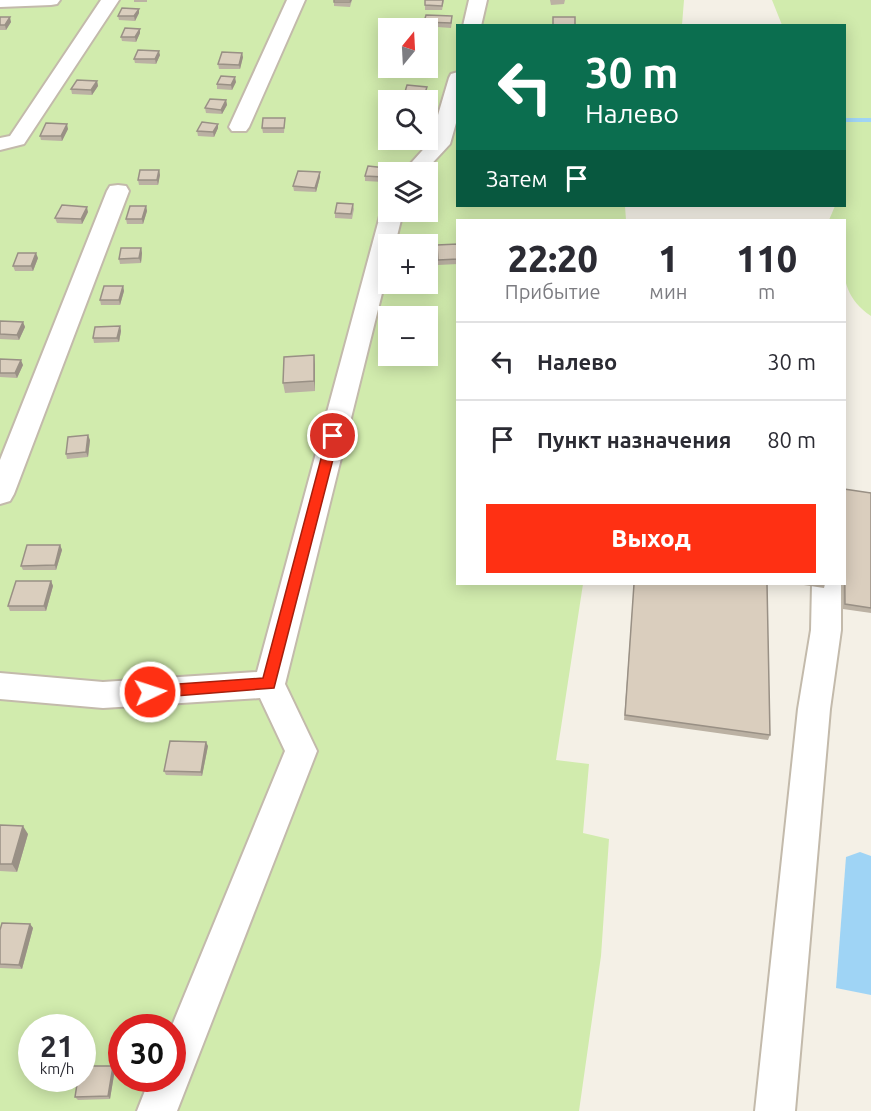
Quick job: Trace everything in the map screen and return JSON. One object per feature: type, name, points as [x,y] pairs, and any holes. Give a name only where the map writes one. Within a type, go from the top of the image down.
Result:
[{"type":"street","points":[[0,2],[51,0]]},
{"type":"street","points":[[8,142],[110,0]]},
{"type":"street","points":[[238,126],[296,0]]},
{"type":"street","points":[[472,24],[478,0]]},
{"type":"street","points":[[423,162],[440,144],[456,85]]},
{"type":"street","points":[[0,494],[118,191]]},
{"type":"street","points":[[186,1038],[301,751],[268,684],[389,222]]},
{"type":"street","points":[[775,1111],[814,709],[826,630],[827,585]]},
{"type":"street","points":[[0,686],[103,695],[268,684]]},
{"type":"street","points":[[157,1111],[164,1092]]},
{"type":"green space","points":[[0,0],[684,0],[682,24],[456,24],[456,207],[625,207],[626,219],[456,219],[456,585],[583,585],[556,760],[589,764],[583,833],[609,839],[601,956],[579,1111],[0,1111]]},
{"type":"green space","points":[[772,0],[871,0],[871,316],[860,307],[847,285],[846,219],[829,219],[835,207],[846,207],[846,24],[782,24]]},
{"type":"water","points":[[860,852],[871,856],[871,995],[836,988],[846,857]]},
{"type":"building","points":[[334,0],[351,0],[350,2],[334,2]]},
{"type":"building","points":[[425,0],[443,0],[442,6],[425,5]]},
{"type":"building","points":[[122,8],[139,9],[134,16],[118,16]]},
{"type":"building","points":[[426,15],[452,16],[451,23],[438,23],[438,18],[425,18]]},
{"type":"building","points":[[0,17],[10,17],[5,25],[0,25]]},
{"type":"building","points":[[553,17],[575,17],[575,24],[553,24]]},
{"type":"building","points":[[125,28],[140,29],[135,37],[121,37]]},
{"type":"building","points":[[138,50],[159,51],[155,59],[134,59]]},
{"type":"building","points":[[222,52],[242,53],[239,65],[218,64]]},
{"type":"building","points":[[221,76],[235,77],[231,85],[217,84]]},
{"type":"building","points":[[77,80],[97,81],[91,90],[71,89]]},
{"type":"building","points":[[407,85],[427,87],[426,90],[406,90]]},
{"type":"building","points":[[210,99],[226,100],[221,110],[205,108]]},
{"type":"building","points":[[263,118],[285,118],[284,128],[262,128]]},
{"type":"building","points":[[202,122],[218,124],[213,132],[197,131]]},
{"type":"building","points":[[46,123],[67,124],[61,136],[40,136]]},
{"type":"building","points":[[368,166],[378,167],[378,177],[365,176]]},
{"type":"building","points":[[140,170],[159,170],[157,180],[138,180]]},
{"type":"building","points":[[298,171],[320,172],[315,188],[293,186]]},
{"type":"building","points":[[337,203],[353,204],[351,214],[335,213]]},
{"type":"building","points":[[62,205],[87,207],[81,219],[55,218]]},
{"type":"building","points":[[130,206],[146,206],[142,219],[126,219]]},
{"type":"building","points":[[456,244],[456,259],[438,260],[438,245]]},
{"type":"building","points":[[121,248],[141,248],[139,258],[119,259]]},
{"type":"building","points":[[18,253],[36,253],[31,266],[13,266]]},
{"type":"building","points":[[104,286],[123,286],[119,300],[100,300]]},
{"type":"building","points":[[0,321],[23,322],[17,335],[0,334]]},
{"type":"building","points":[[120,326],[117,338],[93,338],[95,327]]},
{"type":"building","points":[[314,355],[314,381],[283,383],[284,357]]},
{"type":"building","points":[[0,359],[21,360],[15,373],[0,373]]},
{"type":"building","points":[[88,435],[86,452],[66,454],[68,437]]},
{"type":"building","points":[[846,489],[871,493],[871,608],[845,604]]},
{"type":"building","points":[[27,545],[60,545],[55,565],[21,566]]},
{"type":"building","points":[[16,581],[51,581],[44,606],[8,606]]},
{"type":"building","points":[[634,585],[767,585],[770,735],[625,715]]},
{"type":"building","points":[[170,741],[206,742],[201,772],[164,771]]},
{"type":"building","points":[[0,825],[23,826],[12,864],[0,864]]},
{"type":"building","points":[[2,923],[30,924],[19,965],[0,964]]},
{"type":"building","points":[[96,1066],[108,1066],[108,1096],[75,1097],[76,1092],[96,1092]]},
{"type":"waterway","points":[[846,120],[871,120]]},
{"type":"route","points":[[150,692],[268,684],[333,436]]}]
